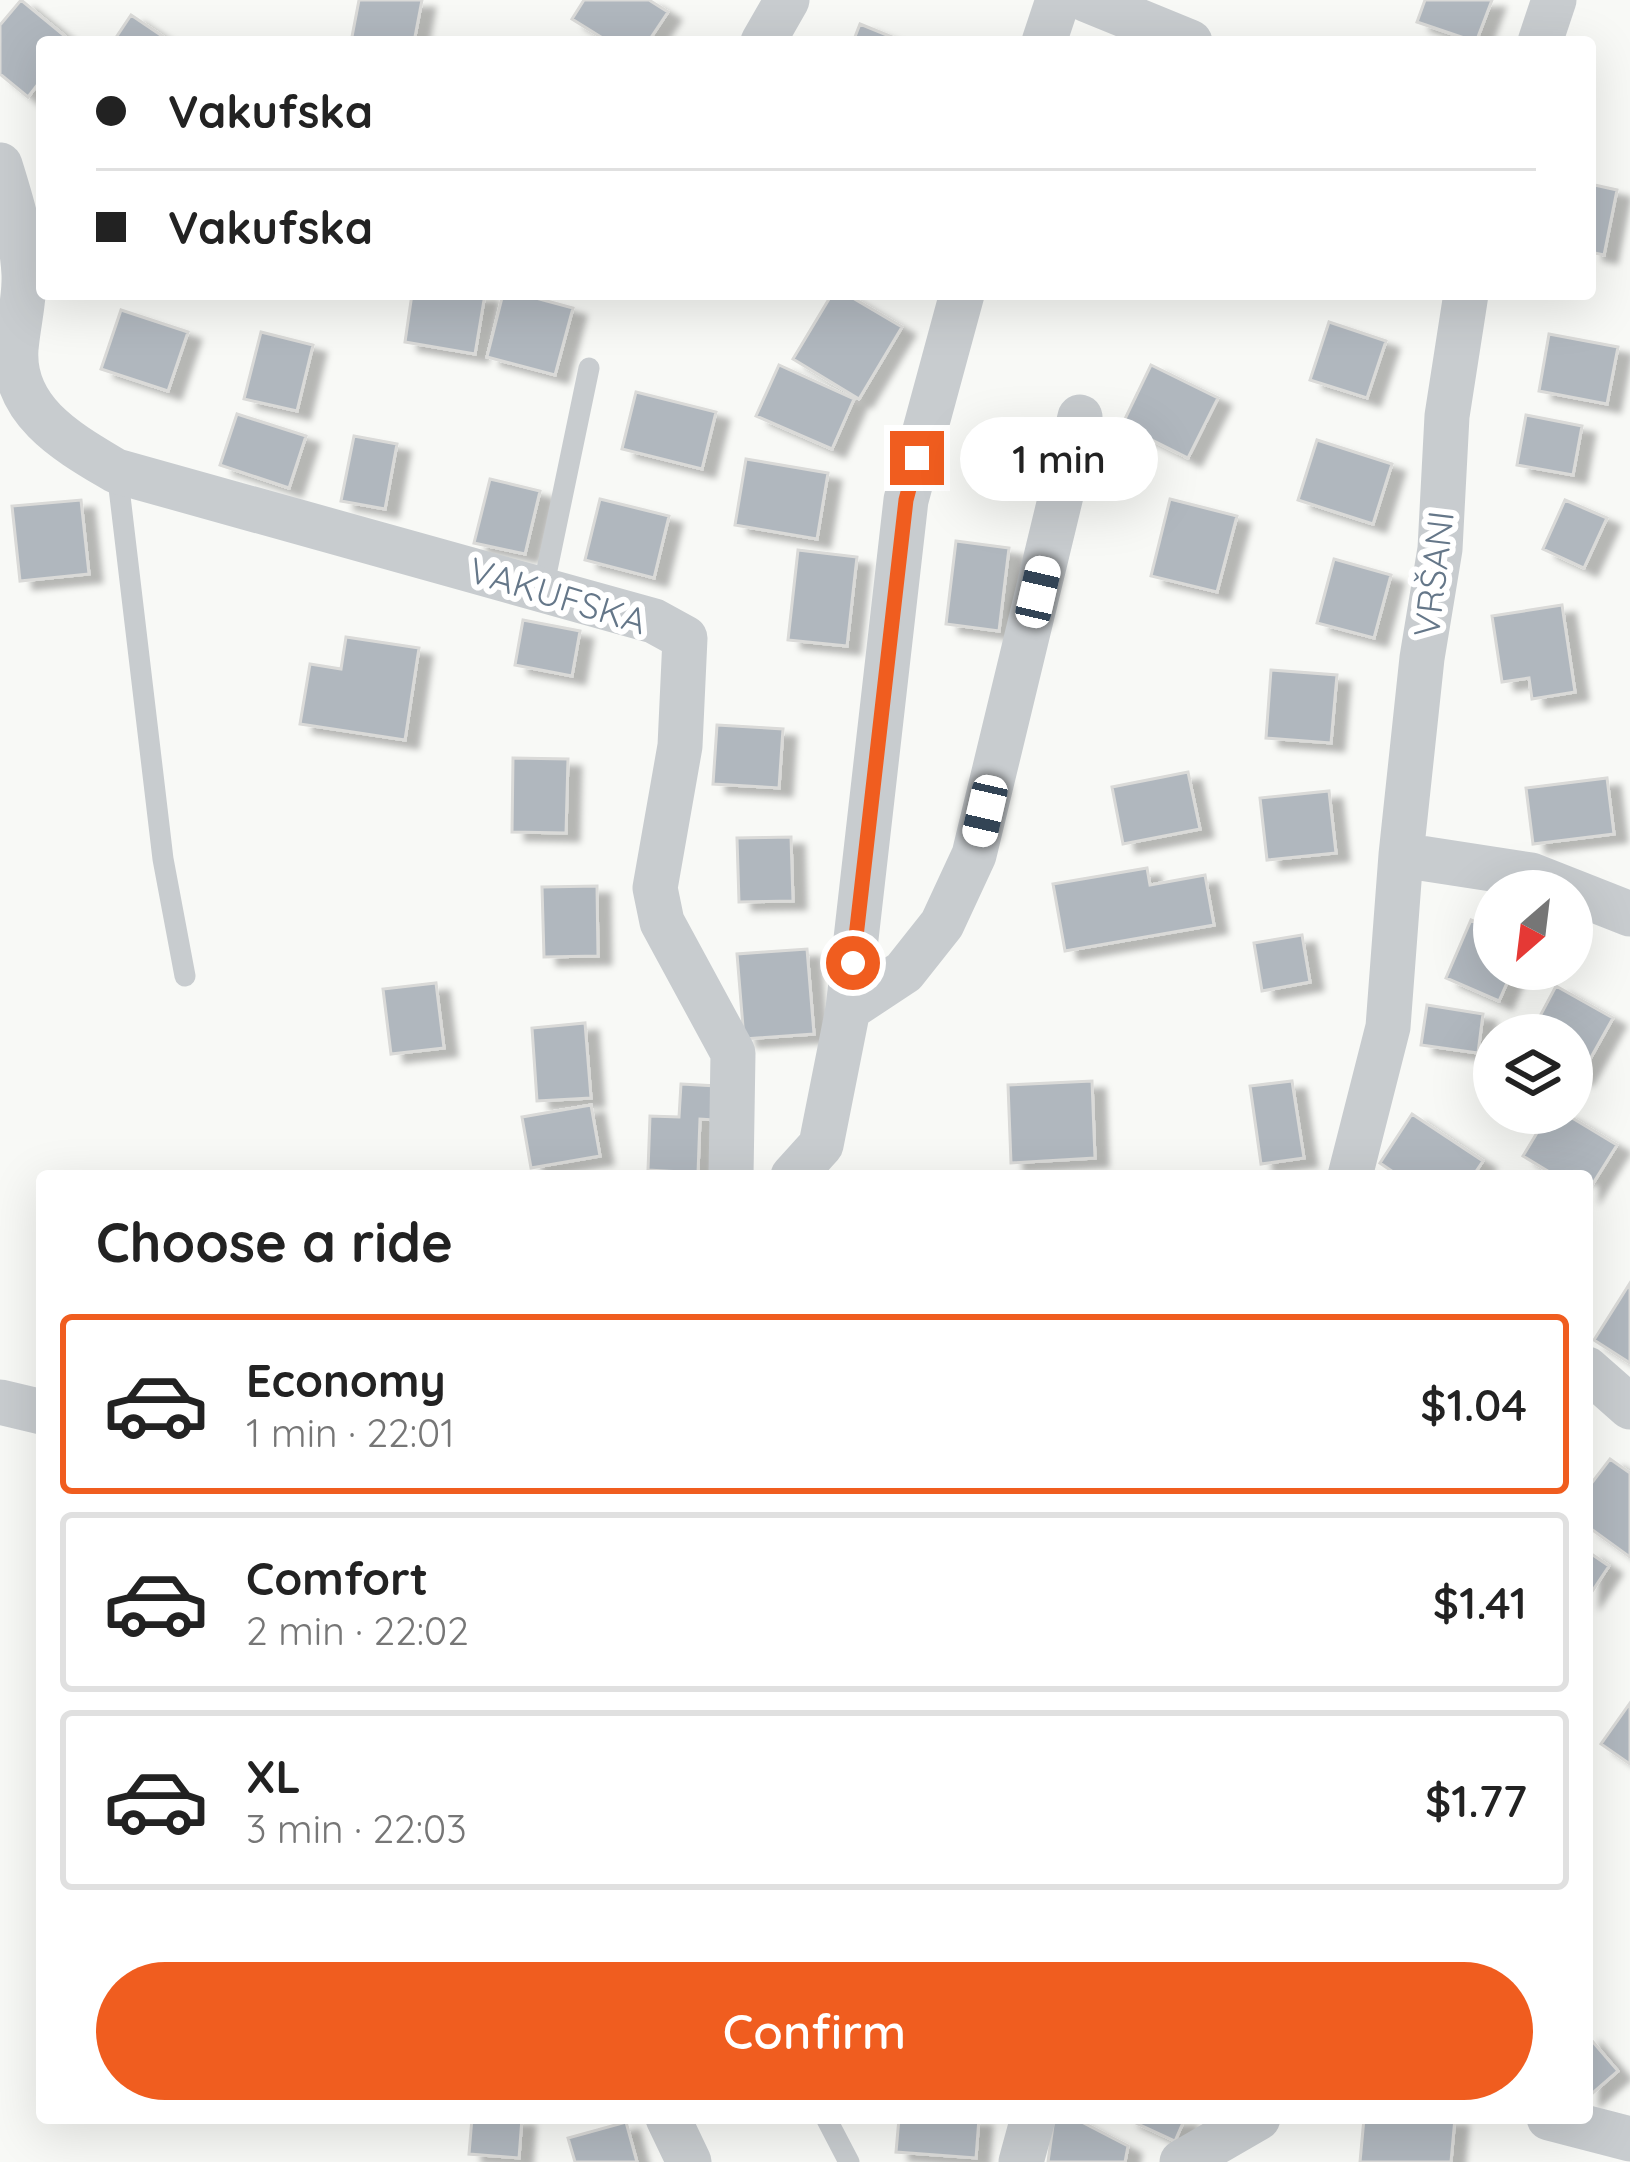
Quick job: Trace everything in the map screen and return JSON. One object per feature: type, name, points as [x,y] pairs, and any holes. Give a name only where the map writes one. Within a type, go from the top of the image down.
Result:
[{"type":"street","points":[[767,36],[787,0]]},
{"type":"street","points":[[1046,36],[1058,0]]},
{"type":"street","points":[[1087,0],[1175,36]]},
{"type":"street","points":[[1542,36],[1554,0]]},
{"type":"street","name":"VAKUFSKA","points":[[0,165],[16,217],[25,277],[8,352],[23,394],[45,424],[116,471],[543,589],[654,622],[686,638],[680,746],[655,887],[662,922],[733,1053],[731,1170]]},
{"type":"street","points":[[798,1170],[820,1145],[848,1009],[906,500],[960,300]]},
{"type":"street","name":"VRŠANI","points":[[1352,1170],[1388,1027],[1422,658],[1440,549],[1447,416],[1465,300]]},
{"type":"street","points":[[848,1009],[904,972],[941,924],[974,855],[1080,417]]},
{"type":"street","points":[[1401,855],[1532,875],[1630,914]]},
{"type":"street","points":[[1593,1374],[1630,1407]]},
{"type":"street","points":[[0,1402],[36,1411]]},
{"type":"street","points":[[671,2124],[689,2162]]},
{"type":"street","points":[[1021,2162],[1031,2124]]},
{"type":"street","points":[[1182,2162],[1248,2124]]},
{"type":"street","points":[[1572,2124],[1630,2139]]},
{"type":"lane","points":[[543,589],[589,368]]},
{"type":"lane","points":[[116,471],[163,859],[185,976]]},
{"type":"lane","points":[[829,2124],[849,2162]]},
{"type":"building","points":[[21,0],[65,36],[36,36],[36,87],[28,97],[0,74],[0,25]]},
{"type":"building","points":[[359,0],[422,0],[415,36],[352,36]]},
{"type":"building","points":[[584,0],[649,0],[668,12],[652,36],[599,36],[572,19]]},
{"type":"building","points":[[1425,0],[1492,0],[1478,36],[1458,36],[1417,22]]},
{"type":"building","points":[[131,15],[162,36],[117,36]]},
{"type":"building","points":[[860,24],[889,36],[855,36]]},
{"type":"building","points":[[1596,185],[1617,190],[1604,255],[1596,253]]},
{"type":"building","points":[[411,300],[484,300],[475,354],[405,342]]},
{"type":"building","points":[[501,300],[543,300],[573,308],[555,375],[487,357]]},
{"type":"building","points":[[828,300],[856,300],[902,327],[859,399],[793,359]]},
{"type":"building","points":[[121,310],[188,332],[168,391],[101,369]]},
{"type":"building","points":[[1329,322],[1386,341],[1367,398],[1310,380]]},
{"type":"building","points":[[261,332],[313,345],[297,411],[244,399]]},
{"type":"building","points":[[1549,334],[1618,347],[1607,404],[1539,391]]},
{"type":"building","points":[[779,365],[854,399],[832,449],[756,416]]},
{"type":"building","points":[[1151,365],[1218,398],[1188,458],[1122,425]]},
{"type":"building","points":[[636,392],[716,412],[702,469],[622,449]]},
{"type":"building","points":[[237,414],[306,436],[289,488],[220,465]]},
{"type":"building","points":[[1526,415],[1582,426],[1573,475],[1517,465]]},
{"type":"building","points":[[354,436],[397,444],[385,509],[341,501]]},
{"type":"building","points":[[1317,440],[1392,464],[1373,524],[1298,500]]},
{"type":"building","points":[[746,459],[828,473],[817,539],[735,525]]},
{"type":"building","points":[[490,479],[540,491],[525,554],[474,543]]},
{"type":"building","points":[[600,499],[669,516],[654,578],[585,560]]},
{"type":"building","points":[[1170,499],[1237,516],[1217,592],[1151,576]]},
{"type":"building","points":[[81,500],[89,574],[20,581],[12,506]]},
{"type":"building","points":[[1565,500],[1607,518],[1584,568],[1543,549]]},
{"type":"building","points":[[956,541],[1009,548],[999,631],[946,624]]},
{"type":"building","points":[[798,550],[857,557],[847,646],[788,640]]},
{"type":"building","points":[[1334,559],[1391,575],[1374,638],[1317,623]]},
{"type":"building","points":[[1562,605],[1575,692],[1532,699],[1529,678],[1502,682],[1492,616]]},
{"type":"building","points":[[523,620],[580,631],[572,676],[515,665]]},
{"type":"building","points":[[346,637],[419,648],[405,740],[300,724],[310,664],[341,669]]},
{"type":"building","points":[[1271,670],[1337,675],[1331,743],[1266,738]]},
{"type":"building","points":[[717,725],[783,729],[779,788],[713,784]]},
{"type":"building","points":[[513,758],[568,759],[566,833],[512,832]]},
{"type":"building","points":[[1188,772],[1200,829],[1123,844],[1112,787]]},
{"type":"building","points":[[1607,778],[1614,834],[1533,844],[1526,788]]},
{"type":"building","points":[[1329,791],[1336,853],[1267,860],[1260,798]]},
{"type":"building","points":[[791,837],[793,901],[739,902],[737,838]]},
{"type":"building","points":[[1147,868],[1150,885],[1205,875],[1214,925],[1065,951],[1053,884]]},
{"type":"building","points":[[597,886],[598,956],[544,957],[542,887]]},
{"type":"building","points":[[1471,920],[1473,921],[1473,990],[1446,978]]},
{"type":"building","points":[[1302,935],[1310,982],[1262,991],[1254,943]]},
{"type":"building","points":[[807,949],[814,1034],[744,1039],[737,954]]},
{"type":"building","points":[[436,983],[444,1048],[391,1054],[383,989]]},
{"type":"building","points":[[1474,990],[1504,990],[1499,1001]]},
{"type":"building","points":[[1554,990],[1563,990],[1613,1018],[1593,1054],[1593,1014],[1541,1014]]},
{"type":"building","points":[[1427,1005],[1483,1014],[1473,1014],[1473,1052],[1421,1045]]},
{"type":"building","points":[[585,1023],[591,1098],[537,1101],[532,1028]]},
{"type":"building","points":[[1092,1081],[1095,1158],[1011,1163],[1008,1085]]},
{"type":"building","points":[[1292,1081],[1304,1158],[1261,1164],[1250,1086]]},
{"type":"building","points":[[681,1084],[717,1086],[715,1120],[700,1119],[698,1170],[648,1170],[650,1116],[679,1117]]},
{"type":"building","points":[[591,1105],[600,1156],[531,1168],[522,1117]]},
{"type":"building","points":[[1412,1114],[1483,1161],[1477,1170],[1390,1170],[1380,1163]]},
{"type":"building","points":[[1593,1131],[1617,1145],[1593,1183],[1593,1170],[1546,1170],[1523,1156],[1536,1134]]},
{"type":"building","points":[[1630,1283],[1630,1363],[1594,1340]]},
{"type":"building","points":[[1610,1459],[1630,1473],[1630,1557],[1593,1530],[1593,1481]]},
{"type":"building","points":[[1593,1555],[1609,1566],[1593,1590]]},
{"type":"building","points":[[1630,1703],[1630,1764],[1601,1744]]},
{"type":"building","points":[[1593,2042],[1618,2071],[1593,2093]]},
{"type":"building","points":[[472,2124],[522,2124],[519,2158],[469,2154]]},
{"type":"building","points":[[627,2124],[637,2162],[575,2162],[568,2138]]},
{"type":"building","points":[[898,2124],[979,2124],[976,2158],[896,2152]]},
{"type":"building","points":[[1053,2124],[1086,2124],[1128,2146],[1125,2162],[1048,2162]]},
{"type":"building","points":[[1138,2124],[1182,2124],[1175,2141]]},
{"type":"building","points":[[1363,2124],[1454,2124],[1451,2162],[1360,2162]]},
{"type":"route","points":[[853,963],[906,500],[917,458]]}]
